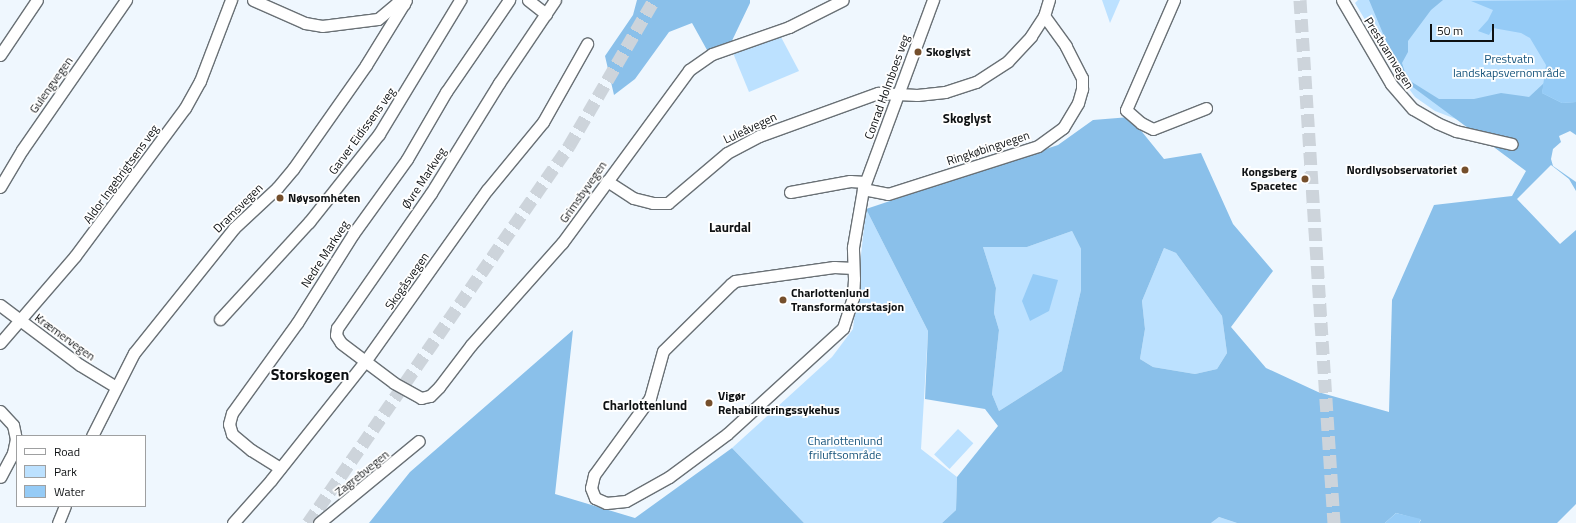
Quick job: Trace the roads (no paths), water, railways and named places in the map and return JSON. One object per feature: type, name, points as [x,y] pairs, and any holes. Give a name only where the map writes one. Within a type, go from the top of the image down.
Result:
[{"type":"street","points":[[0,55],[37,0]]},
{"type":"street","name":"Gulengvegen","points":[[0,187],[22,150],[126,0]]},
{"type":"street","name":"Aldor Ingebrigtsens veg","points":[[0,343],[19,319],[37,302],[75,256],[185,108],[200,81],[231,0]]},
{"type":"street","points":[[253,0],[306,24],[322,26],[378,19],[396,4],[405,2]]},
{"type":"street","name":"Garver Eidissens veg","points":[[220,319],[299,233],[375,139],[401,101],[460,0]]},
{"type":"street","name":"Nedre Markveg","points":[[280,468],[251,450],[232,434],[229,424],[232,413],[297,323],[353,234],[407,159],[450,86],[509,0]]},
{"type":"street","points":[[528,0],[546,14]]},
{"type":"street","name":"Øvre Markveg","points":[[366,360],[338,339],[337,328],[430,193],[555,0]]},
{"type":"street","name":"Grimsbyvegen","points":[[366,360],[414,396],[421,398],[430,396],[470,345],[562,243],[673,88],[696,64],[722,49],[790,27],[844,0]]},
{"type":"street","name":"Conrad Holmboes veg","points":[[853,268],[834,268],[735,281],[662,351],[654,390],[646,405],[594,475],[591,488],[599,500],[611,504],[626,501],[669,477],[727,434],[832,341],[843,328],[850,311],[853,268],[855,224],[864,185],[932,0]]},
{"type":"street","points":[[1044,16],[1048,0]]},
{"type":"street","points":[[1174,0],[1126,110],[1141,123],[1153,129],[1206,108]]},
{"type":"street","name":"Prestvannvegen","points":[[1342,0],[1391,84],[1414,109],[1431,120],[1456,131],[1512,144]]},
{"type":"street","name":"Dramsvegen","points":[[92,435],[137,349],[211,256],[242,220],[277,188],[305,153],[366,65],[405,2]]},
{"type":"street","name":"Luleåvegen","points":[[607,181],[633,198],[653,203],[668,203],[727,153],[759,136],[878,93],[899,93],[917,96],[945,92],[981,80],[1017,52],[1044,16]]},
{"type":"street","name":"Ringkøbingvegen","points":[[864,185],[888,194],[1038,146],[1063,128],[1078,103],[1082,89],[1082,78],[1066,46],[1044,16]]},
{"type":"street","name":"Skogåsvegen","points":[[233,523],[280,468],[366,360],[487,190],[543,122],[587,44]]},
{"type":"street","points":[[790,192],[850,181],[864,185]]},
{"type":"street","name":"Kræmervegen","points":[[0,305],[80,364],[116,387]]},
{"type":"street","points":[[0,411],[13,425],[16,439],[13,453],[0,477]]},
{"type":"street","name":"Zagrebvegen","points":[[319,523],[419,441]]},
{"type":"street","points":[[58,523],[65,507]]},
{"type":"water","points":[[1576,0],[1576,102],[1562,103],[1542,93],[1546,65],[1530,38],[1521,33],[1493,28],[1489,35],[1478,31],[1488,20],[1493,10],[1471,1]]},
{"type":"water","points":[[1033,274],[1058,280],[1049,311],[1030,321],[1022,301]]},
{"type":"water","points":[[1396,513],[1421,519],[1419,523],[1385,523]]},
{"type":"tunnel","points":[[308,523],[569,146],[654,0]]},
{"type":"tunnel","points":[[1300,0],[1334,523]]},
{"type":"place","name":"Skoglyst","points":[[918,52]]},
{"type":"place","name":"Nordlysobservatoriet","points":[[1465,170]]},
{"type":"place","name":"Kongsberg Spacetec","points":[[1305,179]]},
{"type":"place","name":"Nøysomheten","points":[[280,198]]},
{"type":"place","name":"Charlottenlund Transformatorstasjon","points":[[783,300]]},
{"type":"place","name":"Vigør Rehabiliteringssykehus","points":[[709,403]]},
{"type":"district","name":"Skoglyst","points":[[967,118]]},
{"type":"district","name":"Laurdal","points":[[730,227]]},
{"type":"district","name":"Storskogen","points":[[310,374]]},
{"type":"district","name":"Charlottenlund","points":[[645,405]]},
{"type":"park label","name":"Prestvatn landskapsvernområde","points":[[1509,66]]},
{"type":"park label","name":"Charlottenlund friluftsområde","points":[[845,448]]}]
